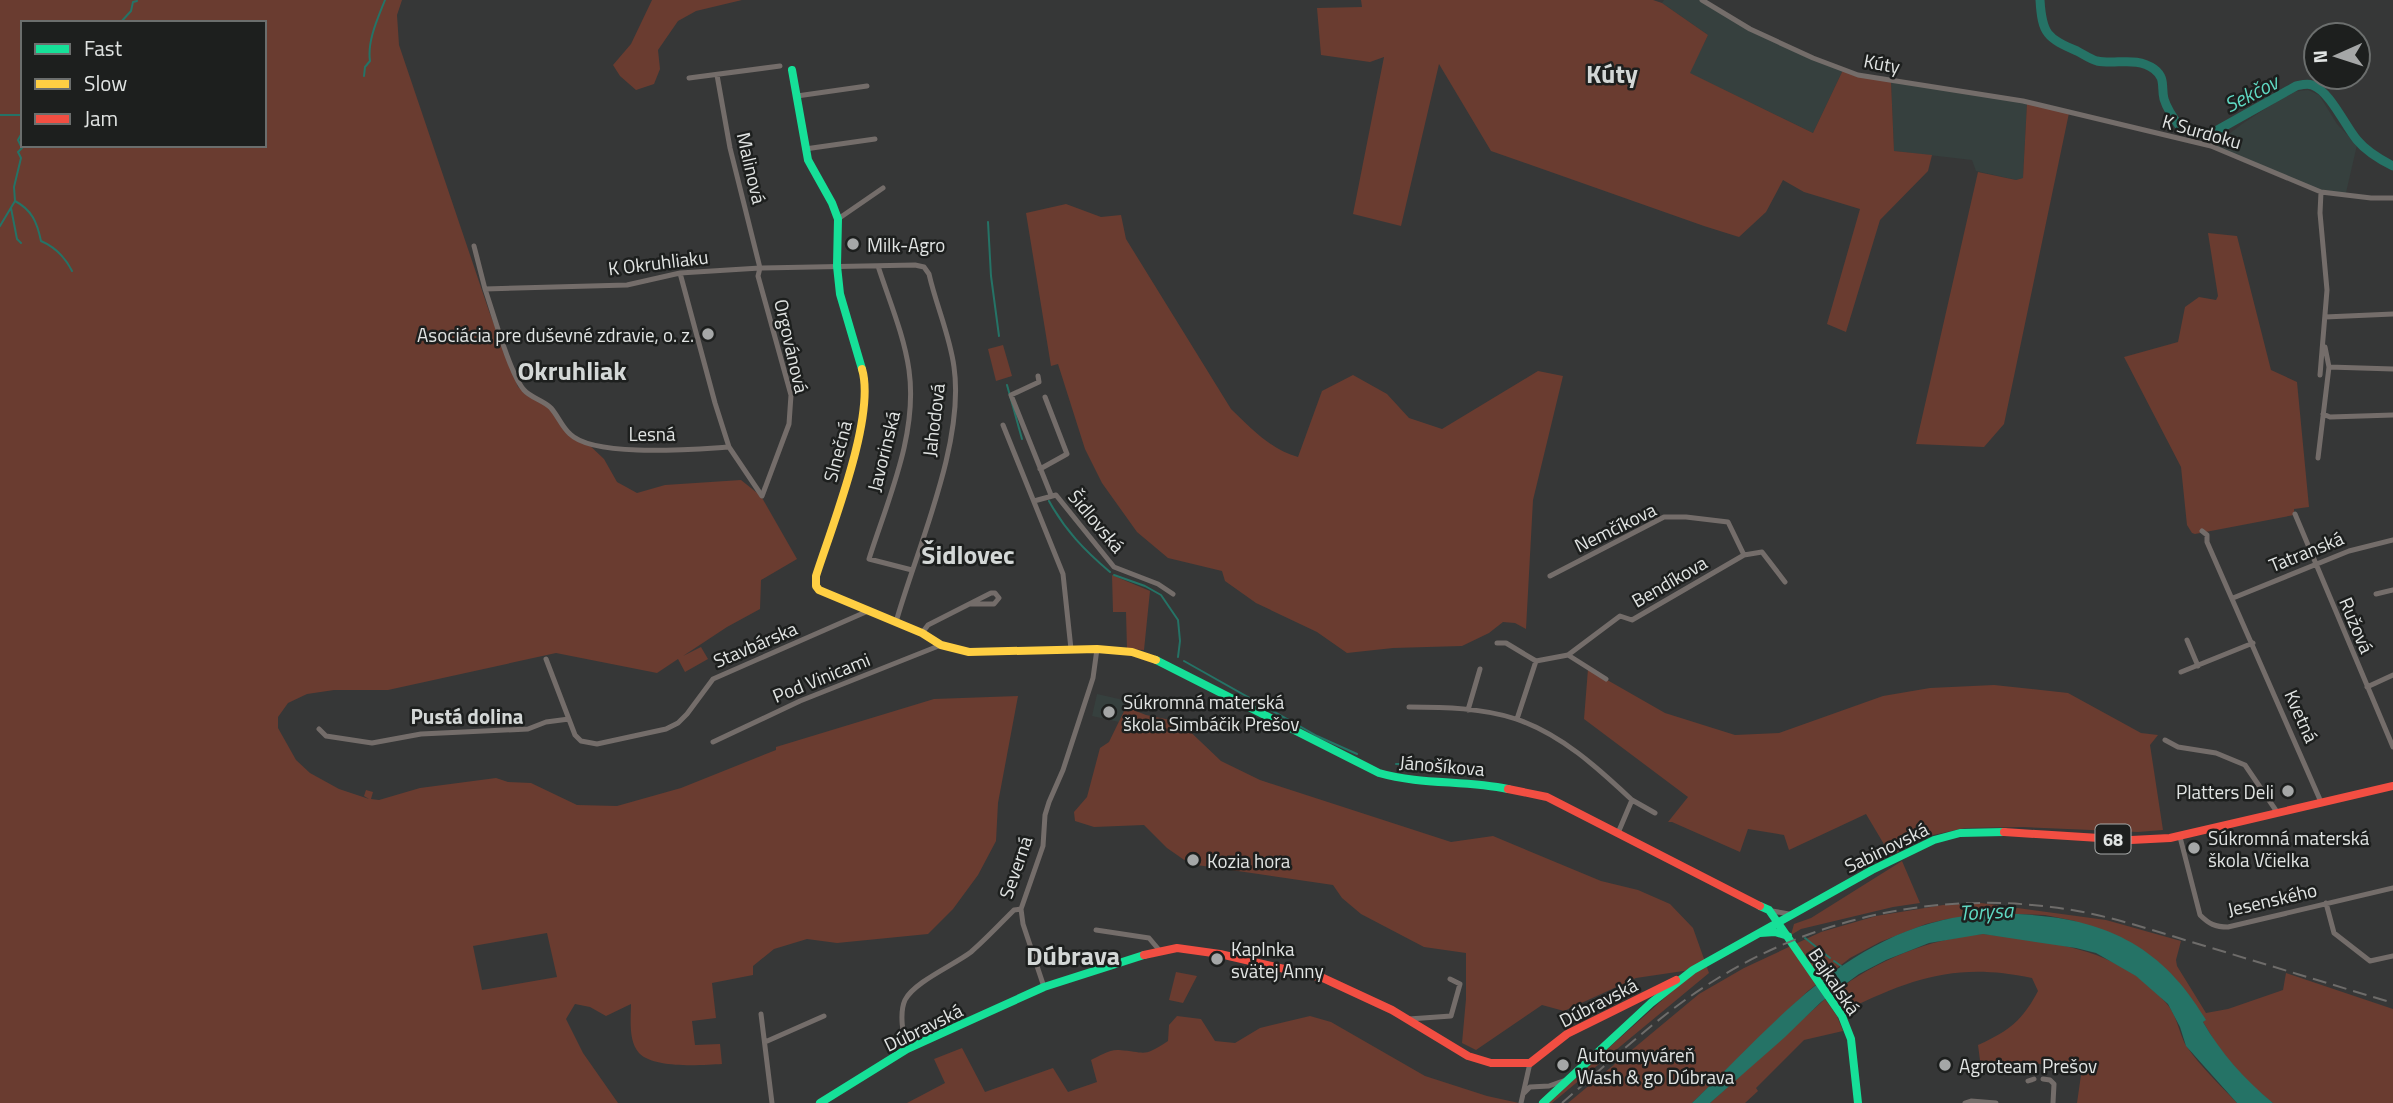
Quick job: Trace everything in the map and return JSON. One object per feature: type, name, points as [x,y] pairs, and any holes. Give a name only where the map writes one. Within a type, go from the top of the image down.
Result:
[{"type":"street","name":"Kúty","points":[[1702,0],[1750,29],[1858,75],[2001,96],[2070,112]]},
{"type":"street","points":[[689,78],[780,66]]},
{"type":"street","points":[[792,70],[805,149],[838,219],[837,266]]},
{"type":"street","name":"Malinová","points":[[717,75],[730,148],[760,268]]},
{"type":"street","points":[[797,96],[867,86]]},
{"type":"street","name":"K Surdoku","points":[[2070,112],[2211,146],[2321,192],[2393,198]]},
{"type":"street","points":[[805,149],[875,139]]},
{"type":"street","points":[[838,219],[883,188]]},
{"type":"street","points":[[2320,375],[2327,290],[2320,213],[2321,192]]},
{"type":"street","points":[[474,246],[485,289]]},
{"type":"street","name":"Jahodová","points":[[878,266],[915,265],[924,267],[929,274],[954,367],[956,388],[950,443],[896,622]]},
{"type":"street","name":"Slnečná","points":[[837,266],[841,294],[865,380],[864,408],[857,444],[815,582],[819,590],[868,611]]},
{"type":"street","name":"K Okruhliaku","points":[[485,289],[627,285],[680,273],[760,268],[878,266]]},
{"type":"street","name":"Javorinská","points":[[878,266],[904,347],[911,398],[903,450],[869,559],[912,570]]},
{"type":"street","name":"Orgovánová","points":[[729,447],[762,496],[789,424],[791,396],[758,276],[760,268]]},
{"type":"street","points":[[680,273],[729,447]]},
{"type":"street","name":"Lesná","points":[[485,289],[518,381],[530,396],[551,408],[569,434],[603,446],[639,450],[729,447]]},
{"type":"street","points":[[2325,317],[2393,314]]},
{"type":"street","points":[[2318,458],[2331,367],[2324,340]]},
{"type":"street","points":[[2331,367],[2393,369]]},
{"type":"street","points":[[1038,376],[1040,382],[1011,395],[1051,495]]},
{"type":"street","points":[[1040,469],[1067,454],[1045,397]]},
{"type":"street","points":[[2323,414],[2330,417],[2393,415]]},
{"type":"street","name":"Šidlovská","points":[[1003,425],[1063,574],[1071,649]]},
{"type":"street","name":"Šidlovská","points":[[1034,501],[1056,495],[1114,567],[1158,584],[1173,594]]},
{"type":"street","name":"Ružová","points":[[2295,514],[2393,747]]},
{"type":"street","name":"Nemčíkova","points":[[1550,576],[1664,517],[1728,522],[1744,555]]},
{"type":"street","name":"Kvetná","points":[[2202,531],[2207,535],[2207,542],[2321,802]]},
{"type":"street","name":"Tatranská","points":[[2233,598],[2365,546],[2393,540]]},
{"type":"street","points":[[1744,555],[1762,552],[1785,582]]},
{"type":"street","name":"Bendíkova","points":[[1536,661],[1568,655],[1620,616],[1632,620],[1744,555]]},
{"type":"street","points":[[2376,594],[2393,590]]},
{"type":"street","points":[[922,633],[928,625],[970,604]]},
{"type":"street","name":"Stavbárska","points":[[843,624],[857,606]]},
{"type":"street","points":[[868,611],[922,633],[941,645],[969,652],[1071,649]]},
{"type":"street","name":"Stavbárska","points":[[547,659],[575,734],[581,741],[589,744],[612,741],[666,729],[678,723],[713,680],[868,611]]},
{"type":"street","points":[[2187,640],[2198,666]]},
{"type":"street","points":[[1497,643],[1506,643],[1536,661],[1517,719]]},
{"type":"street","points":[[2181,672],[2253,643]]},
{"type":"street","name":"Pod Vinicami","points":[[713,742],[800,701],[941,645]]},
{"type":"street","name":"Jánošíkova","points":[[1071,649],[1132,652],[1149,657],[1379,773],[1399,779],[1485,784],[1547,797],[1772,911]]},
{"type":"street","name":"Severná","points":[[907,1049],[904,1040],[905,999],[970,952],[1014,911],[1021,909],[1042,846],[1048,802],[1063,770],[1083,711],[1094,672],[1097,649]]},
{"type":"street","points":[[1568,655],[1606,679]]},
{"type":"street","points":[[1468,710],[1480,669]]},
{"type":"street","points":[[2367,687],[2393,675]]},
{"type":"street","points":[[1409,708],[1468,710],[1517,719],[1555,738],[1591,762],[1632,800],[1655,813]]},
{"type":"street","points":[[319,729],[330,737],[372,743],[421,734],[528,729],[546,722],[569,719]]},
{"type":"street","points":[[2165,740],[2178,747],[2216,752],[2245,765],[2277,812]]},
{"type":"street","name":"Sabinovská","points":[[1543,1103],[1643,1010],[1685,976],[1792,914],[1914,849],[1954,834],[1997,831],[2131,840],[2180,836],[2393,786]]},
{"type":"street","points":[[1618,833],[1632,800]]},
{"type":"street","name":"Jesenského","points":[[2180,836],[2200,915],[2217,927],[2228,927],[2393,888]]},
{"type":"street","points":[[2326,904],[2334,933],[2370,961],[2393,956]]},
{"type":"street","points":[[1021,909],[1023,924],[1044,987]]},
{"type":"street","points":[[1758,933],[1772,932],[1788,936],[1792,914],[1772,911]]},
{"type":"street","points":[[1772,911],[1779,922]]},
{"type":"street","name":"Bajkalská","points":[[1779,922],[1842,1016],[1851,1040],[1858,1103]]},
{"type":"street","name":"Dúbravská","points":[[1096,930],[1149,939],[1160,951]]},
{"type":"street","name":"Dúbravská","points":[[820,1103],[907,1049],[1044,987],[1160,951],[1187,948],[1323,978],[1347,987],[1409,1019],[1468,1056],[1491,1063],[1530,1063],[1567,1034],[1685,976]]},
{"type":"street","points":[[1409,1019],[1451,1016],[1460,984],[1450,979]]},
{"type":"street","points":[[761,1014],[772,1103]]},
{"type":"street","points":[[765,1042],[824,1016]]},
{"type":"street","points":[[1521,1103],[1530,1063]]},
{"type":"street","points":[[1527,1079],[1530,1085],[1536,1086],[1549,1086],[1570,1079]]},
{"type":"street","points":[[2043,1079],[2054,1084],[2053,1103]]},
{"type":"street","points":[[1524,1093],[1536,1086]]},
{"type":"street","points":[[1536,1086],[1545,1095],[1543,1103]]},
{"type":"street","points":[[1524,1093],[1527,1103]]},
{"type":"street","points":[[1965,1103],[1996,1103]]},
{"type":"shaded area","points":[[0,0],[402,0],[397,15],[399,45],[489,311],[518,387],[550,409],[569,435],[586,442],[604,459],[617,482],[637,493],[665,485],[741,480],[761,496],[797,559],[761,580],[760,609],[683,656],[701,647],[708,659],[685,672],[678,659],[657,673],[556,653],[388,690],[334,690],[307,694],[288,703],[278,717],[278,728],[296,760],[310,773],[339,789],[369,799],[364,796],[366,790],[373,792],[371,799],[379,800],[420,788],[496,778],[508,782],[531,783],[577,805],[617,806],[681,788],[776,750],[776,747],[934,699],[1018,696],[998,803],[996,841],[978,875],[953,909],[928,934],[837,943],[807,939],[774,949],[753,966],[753,975],[712,983],[716,1018],[692,1021],[695,1045],[720,1044],[722,1064],[679,1065],[655,1062],[635,1048],[631,1029],[631,1004],[606,1016],[590,1007],[575,1004],[566,1019],[583,1053],[618,1103],[0,1103]],"holes":[[[547,933],[557,977],[482,990],[473,946]]]},
{"type":"shaded area","points":[[652,0],[742,0],[696,11],[678,21],[658,50],[660,69],[654,84],[636,90],[620,76],[613,65],[631,44]]},
{"type":"shaded area","points":[[1361,0],[1653,0],[1662,3],[1708,35],[1690,73],[1813,133],[1843,70],[1891,82],[1894,151],[1932,155],[1928,171],[1880,220],[1846,332],[1827,324],[1860,209],[1804,192],[1783,180],[1766,212],[1739,237],[1704,226],[1491,151],[1439,64],[1401,226],[1353,214],[1384,57],[1370,62],[1321,55],[1317,8],[1362,7]]},
{"type":"shaded area","points":[[1664,0],[1703,0],[1769,40],[1843,70],[1813,133],[1689,73],[1708,35],[1662,3]]},
{"type":"shaded area","points":[[1891,82],[2027,103],[2023,178],[2016,180],[1976,171],[1972,160],[1894,151]]},
{"type":"shaded area","points":[[2310,91],[2319,95],[2337,124],[2357,145],[2345,197],[2321,193],[2211,148],[2291,92]]},
{"type":"shaded area","points":[[2027,103],[2069,113],[2004,424],[1984,447],[1916,444],[1978,172],[2016,180],[2023,178]]},
{"type":"shaded area","points":[[1066,204],[1101,217],[1121,215],[1126,239],[1231,409],[1262,438],[1288,454],[1298,457],[1322,391],[1353,375],[1387,394],[1409,418],[1442,429],[1538,371],[1563,376],[1533,500],[1526,629],[1515,623],[1503,622],[1489,633],[1462,646],[1393,648],[1347,653],[1317,632],[1256,603],[1225,581],[1222,571],[1168,558],[1137,532],[1102,483],[1085,449],[1058,364],[1051,366],[1026,213]]},
{"type":"shaded area","points":[[2208,233],[2237,236],[2271,370],[2297,382],[2309,507],[2294,509],[2294,515],[2195,534],[2187,525],[2181,467],[2124,357],[2178,342],[2185,307],[2199,297],[2216,300],[2218,296]]},
{"type":"shaded area","points":[[1003,345],[1012,376],[996,381],[988,349]]},
{"type":"shaded area","points":[[1112,575],[1150,591],[1144,650],[1127,649],[1126,612],[1113,612]]},
{"type":"shaded area","points":[[1588,669],[1665,713],[1735,735],[1779,733],[1883,696],[1930,688],[1994,685],[2068,693],[2141,733],[2158,735],[2150,745],[2163,830],[2138,832],[2023,827],[1965,828],[1924,837],[1891,856],[1866,814],[1789,850],[1784,835],[1748,829],[1740,852],[1668,822],[1688,797],[1584,719]]},
{"type":"shaded area","name":"Súkromná materská škola Simbáčik Prešov","points":[[1097,694],[1128,701],[1119,722],[1092,716]]},
{"type":"shaded area","points":[[1126,707],[1146,715],[1180,722],[1221,761],[1260,780],[1451,842],[1493,836],[1601,881],[1638,890],[1670,904],[1693,928],[1709,973],[1552,1103],[1547,1103],[1697,969],[1636,978],[1564,1011],[1542,1005],[1476,1050],[1462,1043],[1466,953],[1424,947],[1361,914],[1342,898],[1333,885],[1190,864],[1167,848],[1144,825],[1094,827],[1075,821],[1074,812],[1087,797],[1100,748],[1109,742]]},
{"type":"shaded area","points":[[1902,861],[1920,903],[1801,929],[1791,935],[1794,924],[1811,918]]},
{"type":"shaded area","points":[[1981,903],[2106,920],[2181,941],[2177,966],[2206,1013],[2228,1009],[2283,990],[2286,973],[2393,1009],[2393,1103],[2273,1103],[2250,1085],[2225,1058],[2203,1022],[2205,1020],[2200,1012],[2075,921],[2045,915],[2018,914],[1947,919],[1926,924],[1880,942],[1850,958],[1808,991],[1692,1103],[1568,1103],[1699,994],[1744,968],[1821,932],[1876,916],[1943,905]]},
{"type":"shaded area","points":[[2018,914],[2077,922],[2104,930],[2128,940],[2150,955],[2170,972],[2189,994],[2206,1020],[2203,1022],[2225,1055],[2252,1085],[2273,1103],[2237,1103],[2186,1046],[2168,1004],[2136,976],[2096,953],[1983,934],[1929,943],[1859,974],[1821,1002],[1710,1103],[1692,1103],[1806,993],[1869,949],[1905,932],[1943,920],[1971,915]]},
{"type":"shaded area","points":[[1983,934],[2058,945],[2106,959],[2128,970],[2167,1004],[2187,1047],[2237,1103],[2077,1103],[2083,1061],[1981,1068],[1978,1045],[2006,1030],[2020,1018],[2038,991],[2032,978],[1981,972],[1936,976],[1893,989],[1846,1010],[1833,993],[1885,961],[1904,953],[1942,941]]},
{"type":"shaded area","points":[[1176,972],[1197,976],[1183,1003],[1169,1000]]},
{"type":"shaded area","points":[[1825,999],[1837,1016],[1843,1031],[1804,1040],[1756,1088],[1758,1091],[1745,1103],[1710,1103]]},
{"type":"shaded area","points":[[1177,1016],[1201,1019],[1215,1041],[1235,1043],[1260,1028],[1310,1016],[1331,1022],[1425,1076],[1487,1096],[1519,1103],[907,1103],[945,1083],[934,1059],[962,1048],[985,1092],[1053,1068],[1068,1092],[1097,1082],[1091,1060],[1116,1050],[1148,1052],[1168,1041],[1169,1025]]},
{"type":"waterway","points":[[364,76],[365,67],[370,61],[374,30],[385,0]]},
{"type":"waterway","name":"Sekčov","points":[[2040,0],[2045,28],[2059,42],[2097,61],[2140,63],[2158,72],[2162,79],[2165,103],[2180,127],[2205,133],[2214,132],[2296,86],[2310,84],[2325,94],[2361,144],[2393,166]]},
{"type":"waterway","points":[[122,21],[131,11],[133,2],[137,1]]},
{"type":"waterway","points":[[0,115],[21,115]]},
{"type":"waterway","points":[[21,135],[18,140],[21,146]]},
{"type":"waterway","points":[[0,226],[15,201],[14,187],[21,158],[18,152],[22,147]]},
{"type":"waterway","points":[[15,201],[33,217],[41,241],[59,253],[72,271]]},
{"type":"waterway","points":[[11,208],[17,239],[21,243]]},
{"type":"waterway","points":[[988,222],[991,276],[999,336]]},
{"type":"waterway","points":[[1007,385],[1022,439]]},
{"type":"waterway","points":[[1049,501],[1076,539],[1110,572]]},
{"type":"waterway","points":[[1114,575],[1161,595],[1178,620],[1178,657]]},
{"type":"waterway","points":[[1184,661],[1317,736],[1357,754]]},
{"type":"waterway","points":[[1420,764],[1445,760]]},
{"type":"waterway","points":[[1396,764],[1413,764]]},
{"type":"waterway","points":[[1805,938],[1830,958]]},
{"type":"waterway","points":[[1834,961],[1841,966]]},
{"type":"railway","points":[[1562,1103],[1675,1008],[1753,958],[1834,926],[1920,907],[2007,903],[2051,907],[2110,918],[2393,1003]]},
{"type":"traffic: fast","points":[[792,70],[808,160],[838,219],[837,266],[840,294],[862,369]]},
{"type":"traffic: fast","points":[[1156,660],[1379,773],[1508,789]]},
{"type":"traffic: fast","points":[[1543,1103],[1651,1003],[1693,970],[1872,870],[1934,840],[1960,833],[2004,832]]},
{"type":"traffic: fast","points":[[1760,906],[1769,910],[1842,1016],[1851,1039],[1858,1103]]},
{"type":"traffic: fast","points":[[1760,933],[1775,932],[1788,936]]},
{"type":"traffic: fast","points":[[820,1103],[907,1049],[1044,987],[1144,955]]},
{"type":"traffic: slow","points":[[862,369],[865,389],[858,442],[816,576],[819,590],[922,633],[941,645],[969,652],[1097,649],[1132,652],[1156,660]]},
{"type":"traffic: jam","points":[[2004,832],[2131,840],[2170,838],[2393,786]]},
{"type":"traffic: jam","points":[[1508,789],[1547,797],[1760,906]]},
{"type":"traffic: jam","points":[[1144,955],[1177,948],[1220,954],[1323,978],[1392,1010],[1468,1056],[1491,1063],[1530,1063],[1567,1034],[1676,980]]},
{"type":"place","name":"Milk-Agro","points":[[853,244]]},
{"type":"place","name":"Asociácia pre duševné zdravie, o. z.","points":[[708,334]]},
{"type":"place","name":"Súkromná materská škola Simbáčik Prešov","points":[[1109,712]]},
{"type":"place","name":"Platters Deli","points":[[2288,791]]},
{"type":"place","name":"Súkromná materská škola Včielka","points":[[2194,848]]},
{"type":"place","name":"Kozia hora","points":[[1193,860]]},
{"type":"place","name":"Kaplnka svätej Anny","points":[[1217,959]]},
{"type":"place","name":"Autoumyváreň Wash & go Dúbrava","points":[[1563,1065]]},
{"type":"place","name":"Agroteam Prešov","points":[[1945,1065]]},
{"type":"district","name":"Kúty","points":[[1612,73]]},
{"type":"district","name":"Okruhliak","points":[[572,370]]},
{"type":"district","name":"Šidlovec","points":[[968,554]]},
{"type":"district","name":"Pustá dolina","points":[[467,716]]},
{"type":"district","name":"Dúbrava","points":[[1073,955]]},
{"type":"water label","name":"Torysa","points":[[1986,911]]}]
